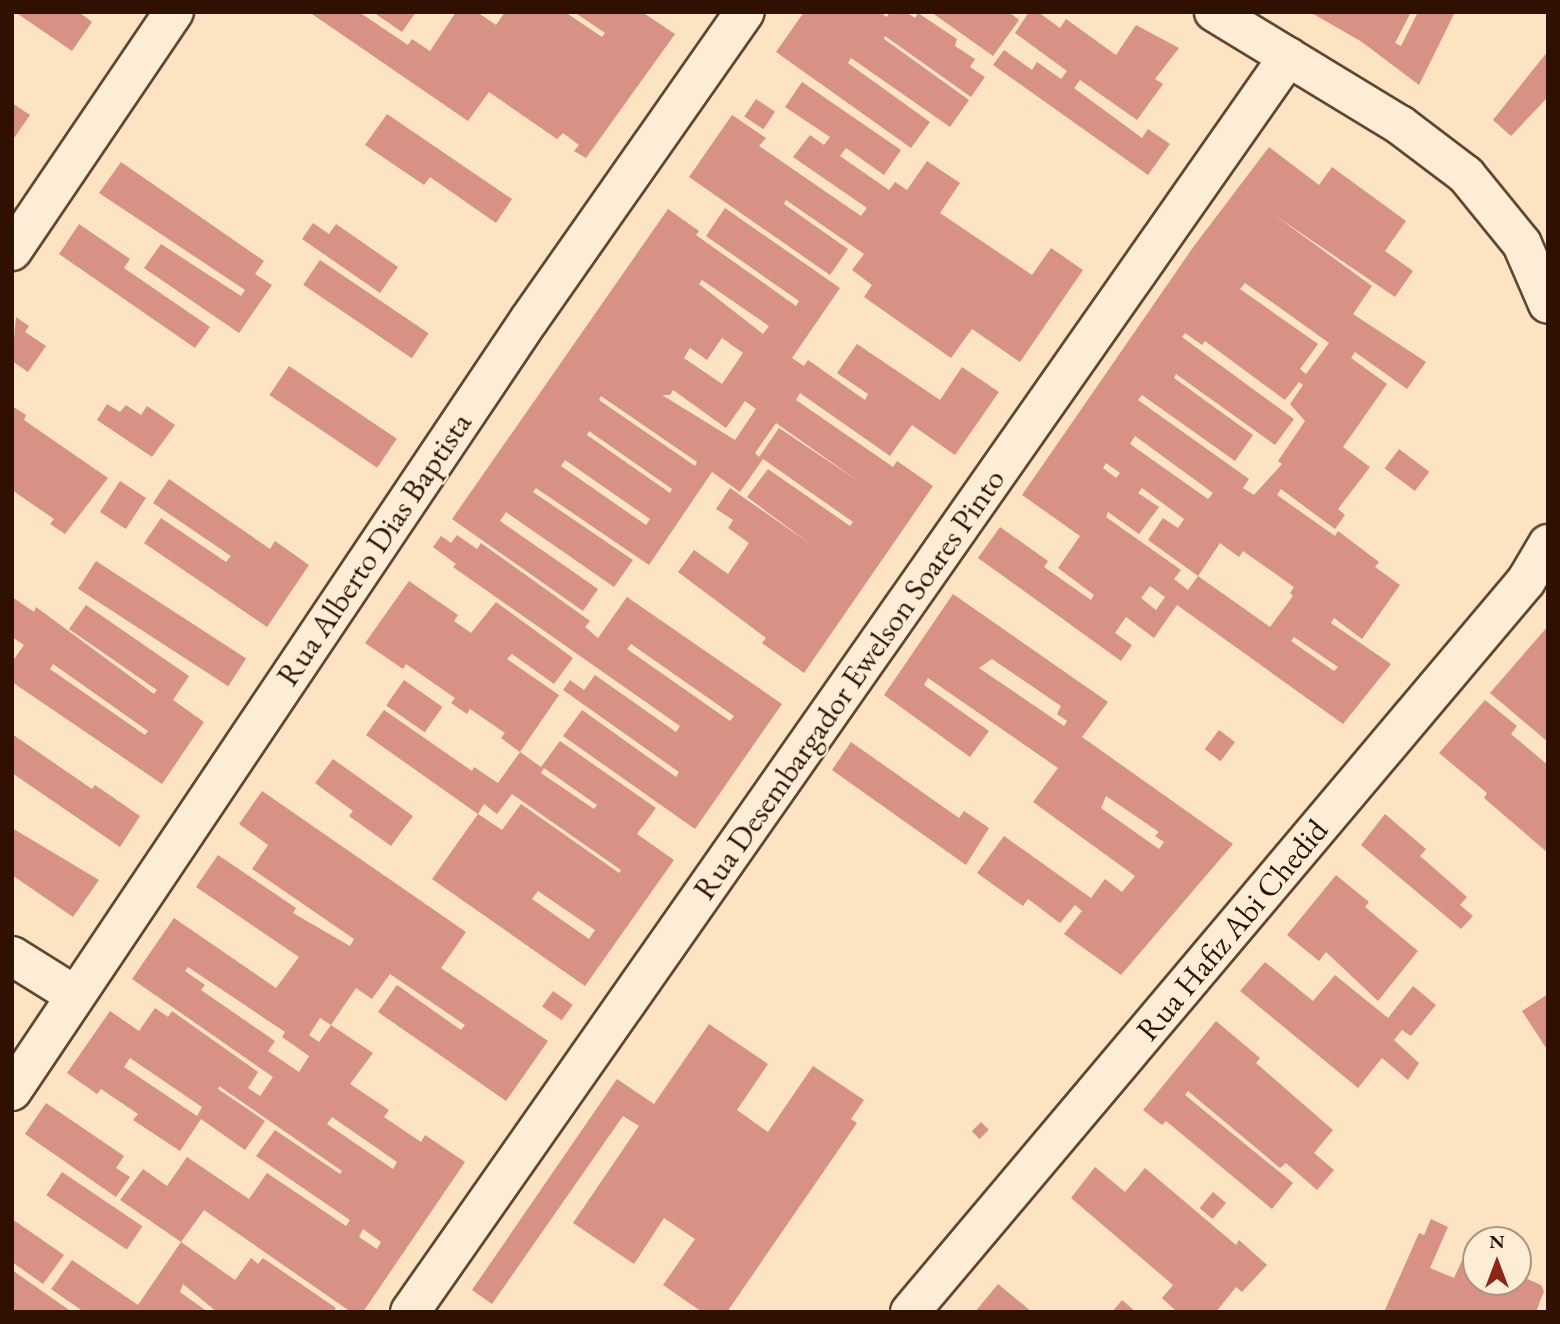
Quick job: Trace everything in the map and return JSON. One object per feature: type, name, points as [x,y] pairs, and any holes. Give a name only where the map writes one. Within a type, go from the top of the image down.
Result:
[{"type":"street","points":[[12,251],[174,12]]},
{"type":"street","name":"Rua Alberto Dias Baptista","points":[[12,1091],[73,994],[529,320],[745,12]]},
{"type":"street","points":[[1214,12],[1400,125],[1466,175],[1522,244],[1548,304]]},
{"type":"street","name":"Rua Desembargador Ewelson Soares Pinto","points":[[410,1312],[1288,57]]},
{"type":"street","name":"Rua Hafiz Abi Chedid","points":[[910,1312],[1526,582],[1548,544]]},
{"type":"street","points":[[12,956],[73,994]]},
{"type":"building","points":[[15,12],[79,12],[92,22],[72,51]]},
{"type":"building","points":[[309,12],[359,12],[408,45],[412,39],[430,51],[456,12],[477,12],[496,25],[505,12],[565,12],[602,37],[605,33],[574,12],[642,12],[675,34],[586,158],[574,151],[579,145],[563,133],[557,139],[489,92],[468,121]]},
{"type":"building","points":[[373,12],[416,12],[402,32]]},
{"type":"building","points":[[804,12],[879,12],[887,17],[890,12],[906,12],[915,18],[918,13],[957,39],[955,46],[975,59],[970,67],[985,77],[971,97],[885,36],[884,39],[969,100],[950,127],[851,58],[848,63],[930,122],[911,148],[776,52]]},
{"type":"building","points":[[931,12],[1009,12],[1019,20],[993,56]]},
{"type":"building","points":[[1029,12],[1038,12],[1060,28],[1066,19],[1116,55],[1136,25],[1179,48],[1155,79],[1163,84],[1137,120],[1080,80],[1074,88],[1142,138],[1148,129],[1170,144],[1148,175],[993,65],[1004,50],[1032,70],[1037,62],[1061,79],[1067,71],[1015,33]]},
{"type":"building","points":[[1310,12],[1411,12],[1395,43],[1401,46],[1418,12],[1455,12],[1419,85],[1362,42]]},
{"type":"building","points":[[1548,51],[1548,97],[1511,136],[1493,120]]},
{"type":"building","points":[[802,82],[901,150],[884,175],[846,148],[840,156],[889,190],[895,182],[907,190],[927,161],[960,183],[940,213],[1032,275],[1051,248],[1083,270],[1020,362],[972,329],[951,358],[864,297],[872,285],[852,270],[864,254],[786,200],[784,204],[848,249],[830,275],[689,177],[732,115],[766,138],[759,146],[861,216],[867,208],[793,157],[810,135],[824,145],[830,137],[785,107]]},
{"type":"building","points":[[756,99],[775,112],[763,129],[744,116]]},
{"type":"building","points":[[12,103],[30,115],[12,141]]},
{"type":"building","points":[[387,114],[512,199],[496,223],[430,177],[424,185],[365,145]]},
{"type":"building","points":[[1269,147],[1319,185],[1332,167],[1406,221],[1385,251],[1413,271],[1395,297],[1273,214],[1372,286],[1353,314],[1426,362],[1407,389],[1355,352],[1351,358],[1387,384],[1343,447],[1370,467],[1338,509],[1345,515],[1335,529],[1281,489],[1277,495],[1335,536],[1338,531],[1379,562],[1375,567],[1400,585],[1362,639],[1334,618],[1331,623],[1391,664],[1343,724],[1177,605],[1154,638],[1126,617],[1115,633],[1132,645],[1121,661],[978,558],[1000,527],[1048,561],[1044,567],[1091,600],[1094,595],[1058,568],[1080,536],[1022,495],[1194,246]],"holes":[[[1245,283],[1329,343],[1306,374],[1300,369],[1318,344],[1240,289]],[[1185,333],[1202,345],[1205,341],[1285,400],[1299,382],[1303,385],[1290,404],[1305,421],[1278,461],[1282,464],[1254,495],[1243,488],[1249,479],[1138,400],[1142,395],[1235,461],[1253,435],[1174,378],[1176,374],[1275,445],[1294,419],[1182,337]],[[1135,436],[1213,493],[1208,499],[1130,444]],[[1106,463],[1120,473],[1116,478],[1103,468]],[[1142,488],[1184,519],[1178,528],[1163,518],[1148,540],[1198,576],[1188,590],[1174,579],[1181,570],[1106,517],[1108,512],[1139,534],[1159,507],[1138,493]],[[1220,543],[1239,557],[1243,551],[1294,587],[1290,593],[1293,596],[1270,627],[1198,576]],[[1150,586],[1165,597],[1156,610],[1141,598]],[[1294,637],[1338,667],[1334,671],[1291,641]]]},
{"type":"building","points":[[121,162],[264,261],[255,274],[272,285],[239,333],[144,268],[161,244],[241,296],[245,290],[99,193]]},
{"type":"building","points":[[725,208],[840,288],[792,358],[804,366],[808,360],[865,400],[868,394],[837,373],[857,344],[940,400],[962,367],[999,392],[955,455],[912,425],[890,456],[800,393],[796,400],[893,467],[897,461],[933,486],[804,673],[762,643],[766,638],[678,572],[694,550],[728,574],[749,543],[728,528],[733,520],[716,509],[730,488],[813,546],[747,497],[768,469],[850,526],[853,522],[763,459],[740,492],[712,472],[649,565],[536,488],[533,492],[633,560],[614,587],[506,512],[500,521],[598,589],[583,611],[452,519],[668,209],[699,231],[696,235],[796,306],[799,301],[706,236]],"holes":[[[702,280],[769,326],[763,334],[699,284]],[[722,338],[743,353],[722,384],[684,358],[690,348],[707,360]],[[673,390],[726,428],[745,401],[756,409],[735,440],[662,395],[670,395]],[[601,396],[697,462],[695,466],[599,400]],[[776,423],[861,483],[779,428],[759,457],[755,453]],[[589,431],[672,489],[670,493],[587,435]],[[565,460],[650,519],[646,525],[561,466]]]},
{"type":"building","points":[[313,223],[329,234],[336,224],[398,267],[380,293],[302,239]]},
{"type":"building","points":[[79,224],[130,259],[124,268],[210,327],[195,348],[59,254]]},
{"type":"building","points":[[320,260],[429,333],[412,358],[303,285]]},
{"type":"building","points":[[16,317],[29,326],[25,332],[46,346],[28,372],[12,361]]},
{"type":"building","points":[[289,366],[397,439],[377,468],[269,395]]},
{"type":"building","points":[[107,404],[120,412],[126,405],[141,415],[147,406],[175,425],[152,457],[97,420]]},
{"type":"building","points":[[12,406],[26,415],[24,420],[108,478],[65,534],[50,524],[54,519],[12,490]]},
{"type":"building","points":[[1399,449],[1429,472],[1415,491],[1385,468]]},
{"type":"building","points":[[169,479],[270,549],[275,541],[309,565],[267,627],[144,543],[161,518],[226,562],[231,556],[153,503]]},
{"type":"building","points":[[120,481],[146,498],[126,529],[100,512]]},
{"type":"building","points":[[457,535],[477,549],[481,543],[590,621],[585,627],[598,638],[627,597],[782,704],[695,829],[563,736],[582,710],[676,777],[679,772],[563,690],[570,680],[584,690],[595,675],[676,732],[680,726],[453,567],[456,564],[433,547],[441,536],[451,543]],"holes":[[[631,644],[734,716],[730,721],[627,649]]]},
{"type":"building","points":[[96,561],[246,658],[228,686],[78,589]]},
{"type":"building","points":[[409,581],[458,615],[454,621],[471,633],[496,602],[573,658],[554,684],[512,654],[507,659],[559,695],[520,752],[501,738],[505,733],[470,709],[467,714],[451,703],[455,698],[406,664],[403,669],[365,643]]},
{"type":"building","points":[[953,594],[1108,702],[1082,737],[1233,844],[1121,975],[1064,934],[1082,911],[1075,905],[1060,923],[1028,899],[1023,906],[977,873],[1004,836],[1091,898],[1105,879],[1122,892],[1135,876],[1033,802],[1058,768],[928,678],[924,685],[989,731],[970,757],[884,695]],"holes":[[[992,659],[1061,706],[1057,714],[1067,721],[1064,726],[979,668]],[[1106,796],[1159,832],[1155,836],[1164,842],[1159,849],[1101,808]]]},
{"type":"building","points":[[12,597],[34,612],[36,607],[154,694],[157,690],[69,629],[86,605],[189,676],[173,700],[204,722],[162,784],[12,682],[12,662],[24,645],[12,637]],"holes":[[[53,664],[148,731],[145,735],[50,669]]]},
{"type":"building","points":[[1548,626],[1548,742],[1490,693]]},
{"type":"building","points":[[404,680],[443,707],[425,732],[386,705]]},
{"type":"building","points":[[1485,700],[1517,726],[1511,734],[1548,765],[1548,853],[1484,798],[1487,793],[1439,753]]},
{"type":"building","points":[[384,710],[472,771],[474,767],[498,783],[520,752],[541,767],[560,741],[656,808],[637,834],[674,860],[585,986],[432,879],[478,814],[366,735]],"holes":[[[544,768],[597,805],[594,809],[541,773]],[[512,794],[621,870],[619,873],[521,804],[502,830],[478,814],[484,804],[497,814]],[[538,891],[595,930],[589,939],[532,899]]]},
{"type":"building","points":[[1219,730],[1235,742],[1221,761],[1205,749]]},
{"type":"building","points":[[12,734],[92,789],[95,785],[140,816],[120,847],[12,773]]},
{"type":"building","points":[[851,742],[959,818],[964,811],[989,828],[966,865],[832,770]]},
{"type":"building","points":[[333,759],[413,816],[391,846],[349,816],[353,811],[315,783]]},
{"type":"building","points":[[262,791],[466,932],[441,968],[548,1041],[506,1101],[378,1012],[397,985],[461,1030],[465,1025],[390,974],[372,999],[356,988],[331,1025],[373,1053],[350,1084],[389,1110],[384,1117],[421,1142],[425,1135],[465,1162],[363,1312],[351,1312],[204,1210],[181,1242],[120,1200],[143,1169],[167,1186],[187,1157],[249,1199],[267,1173],[346,1226],[350,1220],[256,1156],[275,1130],[340,1174],[342,1171],[219,1086],[218,1089],[265,1121],[245,1150],[201,1119],[180,1151],[133,1120],[138,1114],[101,1089],[97,1094],[67,1073],[110,1011],[139,1031],[155,1008],[168,1017],[172,1011],[258,1072],[248,1088],[260,1096],[273,1077],[132,979],[174,918],[276,988],[299,957],[196,887],[218,855],[296,908],[293,913],[350,946],[354,939],[252,869],[268,845],[239,824]],"holes":[[[188,967],[285,1032],[282,1037],[309,1056],[299,1072],[268,1051],[275,1041],[201,990],[205,985],[185,971]],[[320,1018],[331,1025],[319,1042],[309,1035]],[[130,1058],[202,1107],[197,1116],[124,1067]],[[332,1117],[397,1162],[393,1169],[327,1124]],[[363,1229],[381,1242],[377,1249],[359,1237]]]},
{"type":"building","points":[[1385,814],[1426,849],[1420,856],[1467,897],[1460,905],[1473,916],[1461,929],[1361,845]]},
{"type":"building","points":[[12,828],[99,880],[73,917],[12,875]]},
{"type":"building","points":[[1336,875],[1369,902],[1365,907],[1418,951],[1378,1001],[1326,952],[1319,961],[1287,935]]},
{"type":"building","points":[[1265,962],[1313,1001],[1335,975],[1388,1018],[1413,986],[1436,1005],[1411,1036],[1402,1030],[1394,1040],[1419,1063],[1408,1080],[1382,1058],[1358,1088],[1240,991]]},
{"type":"building","points":[[553,991],[573,1005],[562,1020],[542,1007]]},
{"type":"building","points":[[1548,994],[1548,1051],[1522,1011]]},
{"type":"building","points":[[1216,1021],[1260,1058],[1256,1063],[1333,1130],[1314,1153],[1334,1170],[1317,1190],[1286,1163],[1280,1168],[1188,1091],[1185,1095],[1293,1183],[1272,1209],[1166,1121],[1162,1125],[1143,1110]]},
{"type":"building","points":[[709,1024],[768,1064],[737,1110],[768,1132],[813,1066],[864,1100],[851,1119],[857,1123],[727,1312],[702,1312],[663,1285],[695,1239],[664,1218],[634,1264],[573,1223],[639,1126],[623,1116],[492,1304],[472,1290],[617,1079],[654,1104]]},
{"type":"building","points":[[46,1103],[124,1156],[116,1168],[130,1177],[116,1197],[25,1134]]},
{"type":"building","points":[[981,1122],[989,1130],[980,1139],[972,1131]]},
{"type":"building","points":[[1095,1167],[1125,1192],[1145,1168],[1236,1245],[1239,1240],[1267,1265],[1242,1292],[1236,1287],[1216,1312],[1177,1312],[1162,1298],[1173,1285],[1071,1198]]},
{"type":"building","points":[[62,1172],[142,1226],[127,1249],[46,1195]]},
{"type":"building","points":[[1213,1192],[1226,1203],[1213,1219],[1200,1208]]},
{"type":"building","points":[[12,1219],[64,1255],[43,1284],[12,1262]]},
{"type":"building","points":[[1431,1219],[1448,1227],[1430,1268],[1454,1278],[1462,1261],[1462,1296],[1532,1296],[1532,1281],[1541,1285],[1544,1291],[1536,1312],[1384,1312],[1419,1233],[1424,1235]]},
{"type":"building","points":[[181,1242],[235,1280],[251,1258],[258,1264],[263,1258],[336,1308],[333,1312],[217,1312],[183,1284],[180,1292],[208,1312],[84,1312],[51,1289],[72,1260],[138,1305]]},
{"type":"building","points":[[12,1270],[72,1312],[12,1312]]},
{"type":"building","points":[[998,1284],[1032,1312],[975,1312]]},
{"type":"building","points":[[1122,1300],[1136,1312],[1112,1312]]}]
